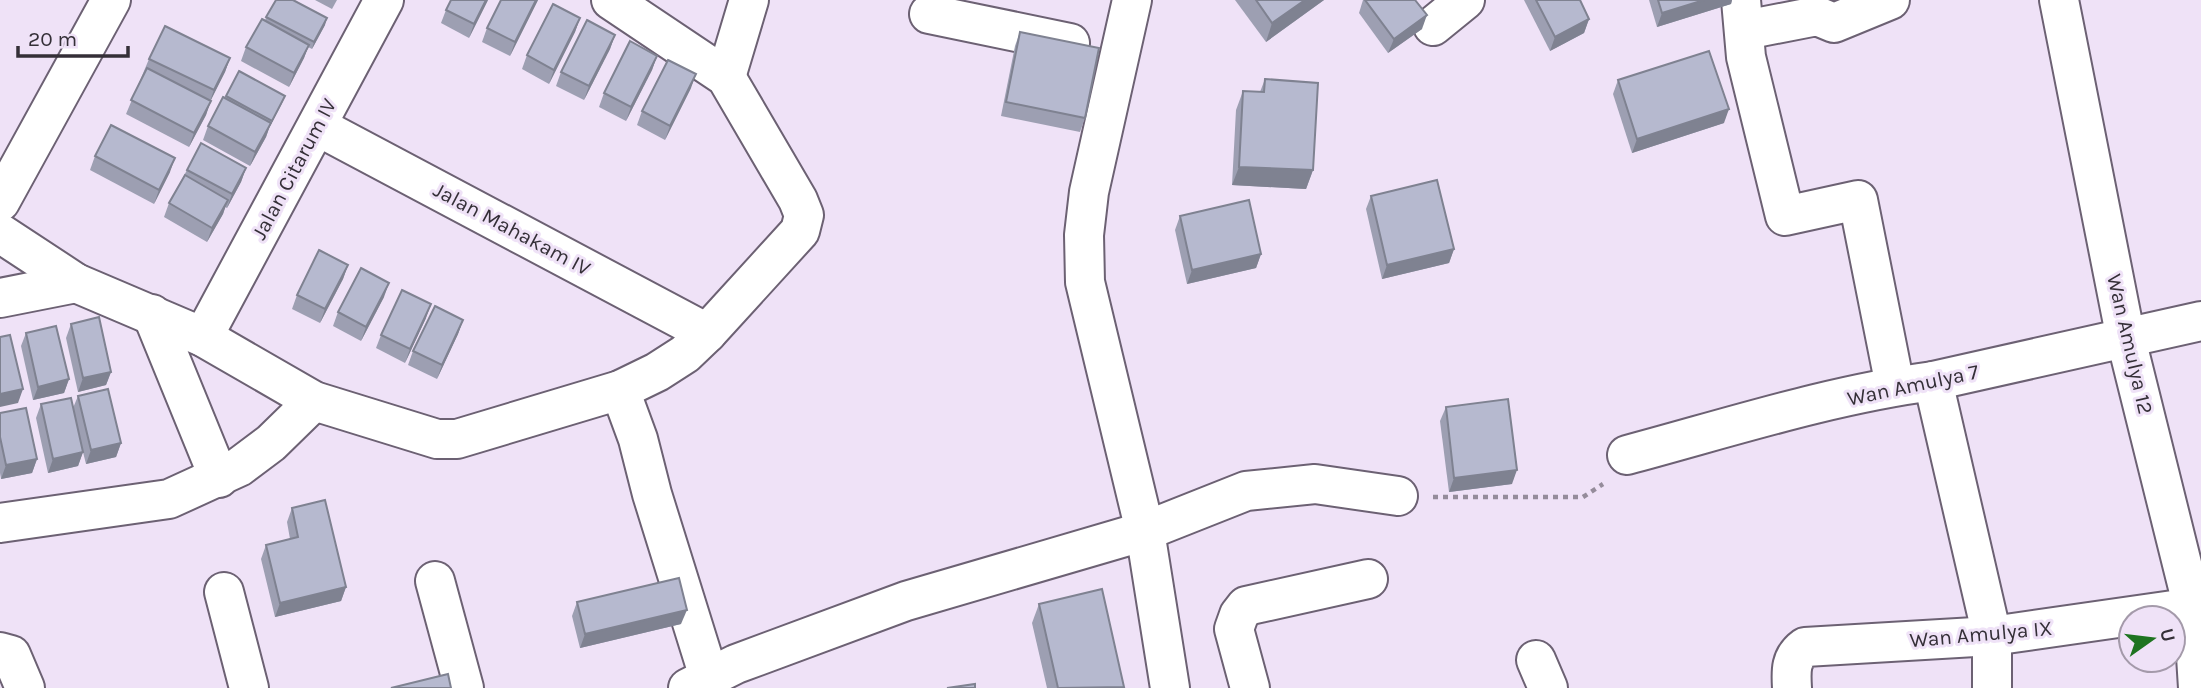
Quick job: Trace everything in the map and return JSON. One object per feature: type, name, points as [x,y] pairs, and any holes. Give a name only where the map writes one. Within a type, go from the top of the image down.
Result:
[{"type":"street","points":[[0,202],[111,0]]},
{"type":"street","name":"Jalan Citarum IV","points":[[203,337],[384,0]]},
{"type":"street","points":[[0,233],[76,283],[203,337],[314,401],[436,439],[457,439],[620,390],[657,372],[685,354],[800,231],[804,215],[726,77],[611,0]]},
{"type":"street","points":[[726,77],[750,0]]},
{"type":"street","points":[[1132,0],[1089,192],[1084,235],[1085,282],[1145,531],[1170,688]]},
{"type":"street","points":[[1433,26],[1465,0]]},
{"type":"street","points":[[1890,0],[1834,23],[1817,16],[1743,15],[1749,68],[1785,216],[1858,200],[1895,386]]},
{"type":"street","name":"Wan Amulya 12","points":[[2059,0],[2126,339],[2197,607],[2198,688]]},
{"type":"street","points":[[929,14],[1120,53]]},
{"type":"street","name":"Jalan Mahakam IV","points":[[317,125],[707,333]]},
{"type":"street","points":[[0,298],[76,283]]},
{"type":"street","points":[[152,314],[219,478]]},
{"type":"street","name":"Wan Amulya 7","points":[[1627,455],[1690,436],[1895,386],[1933,381],[2201,321]]},
{"type":"street","points":[[1933,381],[1992,636],[1992,688]]},
{"type":"street","points":[[620,390],[638,439],[699,682],[736,664],[906,601],[1145,531],[1246,491],[1315,484],[1398,496]]},
{"type":"street","points":[[0,523],[169,499],[239,467],[271,443],[314,401]]},
{"type":"street","points":[[1250,688],[1234,629],[1239,615],[1246,607],[1368,579]]},
{"type":"street","points":[[435,581],[464,688]]},
{"type":"street","points":[[223,592],[249,688]]},
{"type":"street","name":"Wan Amulya IX","points":[[1792,688],[1791,666],[1797,653],[1805,647],[1992,636],[2197,607]]},
{"type":"street","points":[[0,652],[11,655],[25,688]]},
{"type":"path","points":[[1398,496],[1583,497],[1611,478],[1627,455]]},
{"type":"building","points":[[276,0],[293,0],[327,18],[314,42],[266,17]]},
{"type":"building","points":[[451,0],[486,0],[474,24],[446,10]]},
{"type":"building","points":[[501,0],[536,0],[515,42],[487,28]]},
{"type":"building","points":[[1256,0],[1305,0],[1272,23]]},
{"type":"building","points":[[1365,0],[1415,0],[1427,15],[1394,39]]},
{"type":"building","points":[[1536,0],[1580,0],[1589,19],[1555,37]]},
{"type":"building","points":[[1658,0],[1704,0],[1662,13]]},
{"type":"building","points":[[553,4],[580,18],[554,70],[527,55]]},
{"type":"building","points":[[262,19],[309,45],[294,73],[246,47]]},
{"type":"building","points":[[587,20],[615,35],[589,86],[561,72]]},
{"type":"building","points":[[165,26],[230,58],[214,90],[149,59]]},
{"type":"building","points":[[1020,32],[1099,48],[1085,118],[1006,102]]},
{"type":"building","points":[[630,41],[657,56],[631,107],[604,93]]},
{"type":"building","points":[[1709,51],[1729,109],[1637,139],[1618,80]]},
{"type":"building","points":[[668,60],[696,74],[670,126],[642,111]]},
{"type":"building","points":[[147,68],[211,101],[194,133],[131,100]]},
{"type":"building","points":[[239,71],[285,96],[272,121],[226,96]]},
{"type":"building","points":[[1265,79],[1318,83],[1313,170],[1239,167],[1243,91],[1264,92]]},
{"type":"building","points":[[223,97],[271,123],[255,152],[208,126]]},
{"type":"building","points":[[111,125],[175,158],[159,190],[95,156]]},
{"type":"building","points":[[201,143],[246,168],[232,194],[187,170]]},
{"type":"building","points":[[185,175],[228,200],[212,228],[169,203]]},
{"type":"building","points":[[1437,180],[1454,249],[1387,265],[1371,196]]},
{"type":"building","points":[[1249,200],[1261,254],[1192,270],[1180,216]]},
{"type":"building","points":[[319,250],[348,265],[325,309],[297,295]]},
{"type":"building","points":[[361,268],[389,283],[366,327],[338,312]]},
{"type":"building","points":[[402,290],[431,304],[410,349],[381,335]]},
{"type":"building","points":[[435,306],[463,320],[442,365],[413,351]]},
{"type":"building","points":[[99,317],[111,372],[83,378],[71,324]]},
{"type":"building","points":[[56,326],[69,379],[38,387],[26,333]]},
{"type":"building","points":[[10,335],[23,389],[0,394],[0,337]]},
{"type":"building","points":[[108,389],[121,443],[91,450],[78,396]]},
{"type":"building","points":[[71,398],[83,452],[53,459],[41,404]]},
{"type":"building","points":[[1508,399],[1517,470],[1454,478],[1446,407]]},
{"type":"building","points":[[26,408],[37,459],[6,465],[0,437],[0,413]]},
{"type":"building","points":[[325,500],[346,587],[280,603],[266,545],[298,537],[292,508]]},
{"type":"building","points":[[679,578],[687,610],[585,634],[577,602]]},
{"type":"building","points":[[1102,589],[1124,687],[1058,688],[1039,604]]},
{"type":"building","points":[[448,674],[451,688],[391,688]]},
{"type":"building","points":[[975,684],[975,688],[947,688]]}]
